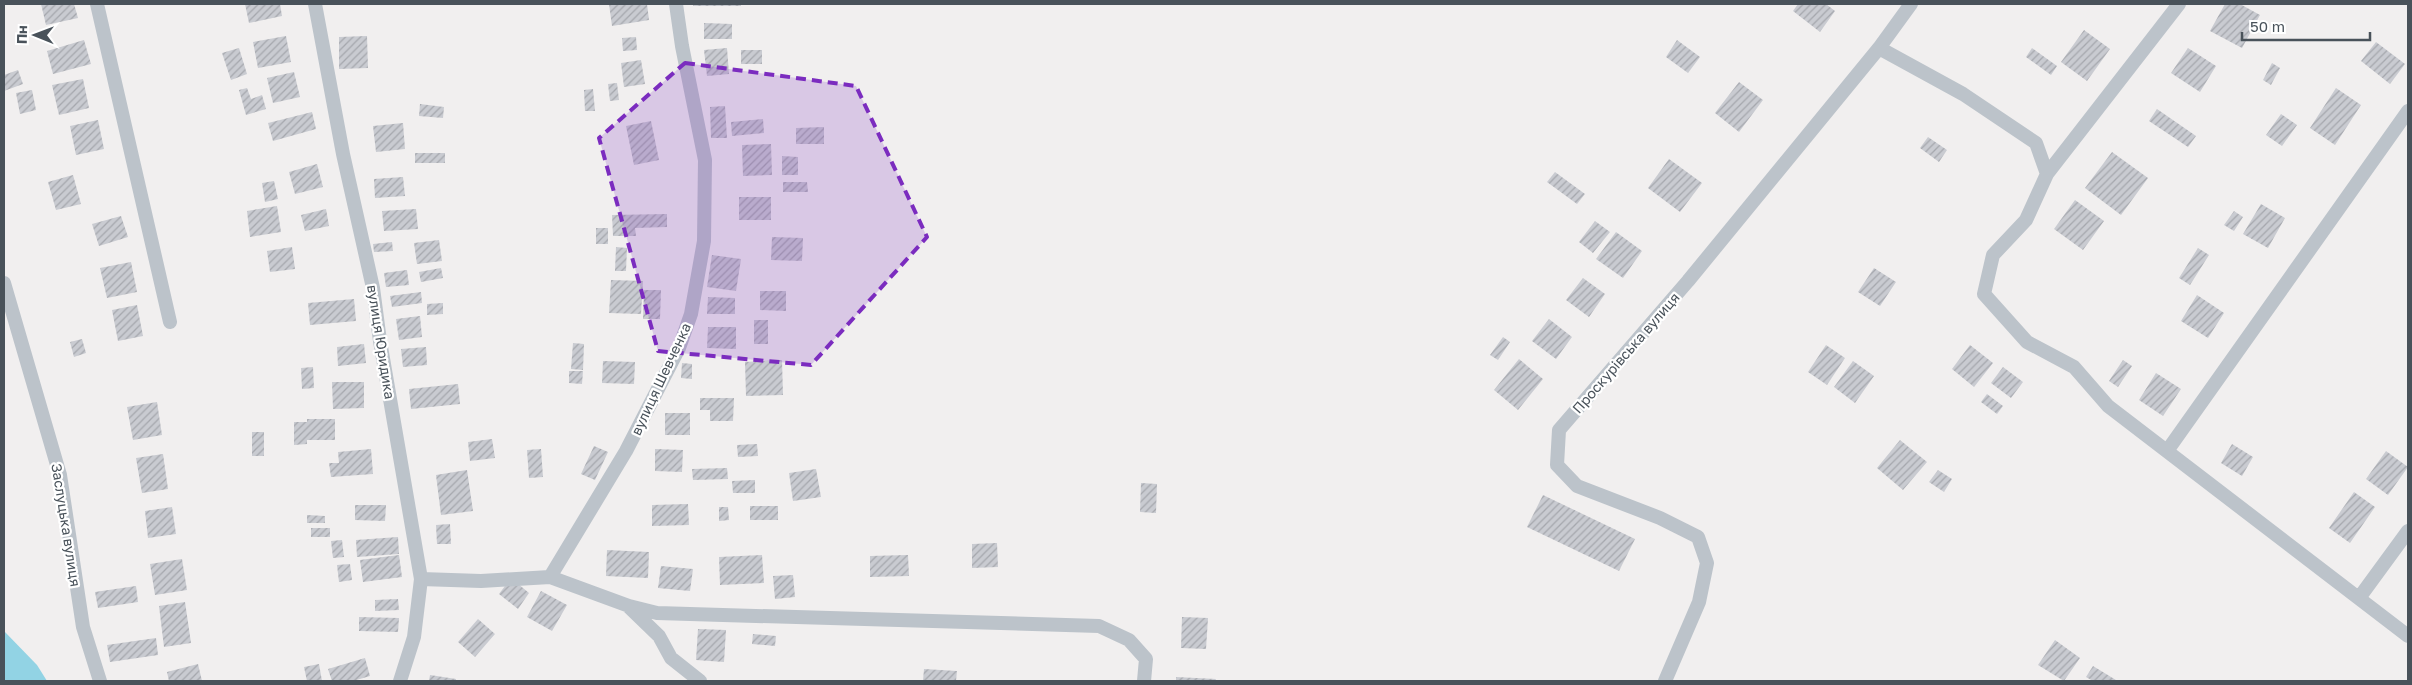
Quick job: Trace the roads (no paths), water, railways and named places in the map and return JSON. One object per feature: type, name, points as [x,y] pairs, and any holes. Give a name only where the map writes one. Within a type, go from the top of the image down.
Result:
[{"type":"street","points":[[97,4],[170,322]]},
{"type":"street","name":"вулиця Юридика","points":[[315,4],[343,154],[373,288],[386,379],[421,579],[414,637],[400,681]]},
{"type":"street","name":"вулиця Шевченка","points":[[550,577],[626,451],[679,348],[691,314],[704,241],[705,160],[682,46],[676,4]]},
{"type":"street","name":"Проскурівська вулиця","points":[[1665,681],[1698,602],[1707,562],[1698,537],[1660,518],[1577,486],[1557,465],[1560,430],[1688,281],[1879,48],[1912,4]]},
{"type":"street","points":[[2178,4],[2047,174],[2026,220],[1994,254],[1984,294],[2027,342],[2074,367],[2108,406],[2408,636]]},
{"type":"street","points":[[1879,48],[1963,94],[2036,143],[2047,174]]},
{"type":"street","points":[[2167,451],[2408,111]]},
{"type":"street","name":"Заслуцька вулиця","points":[[4,283],[60,474],[83,627],[100,681]]},
{"type":"street","points":[[2359,598],[2408,531]]},
{"type":"street","points":[[421,579],[481,581],[550,577],[629,606],[657,613],[1099,626],[1130,640],[1146,660],[1144,681]]},
{"type":"street","points":[[629,606],[659,636],[672,658],[700,681]]},
{"type":"water","points":[[4,631],[37,665],[47,681],[4,681]]}]
